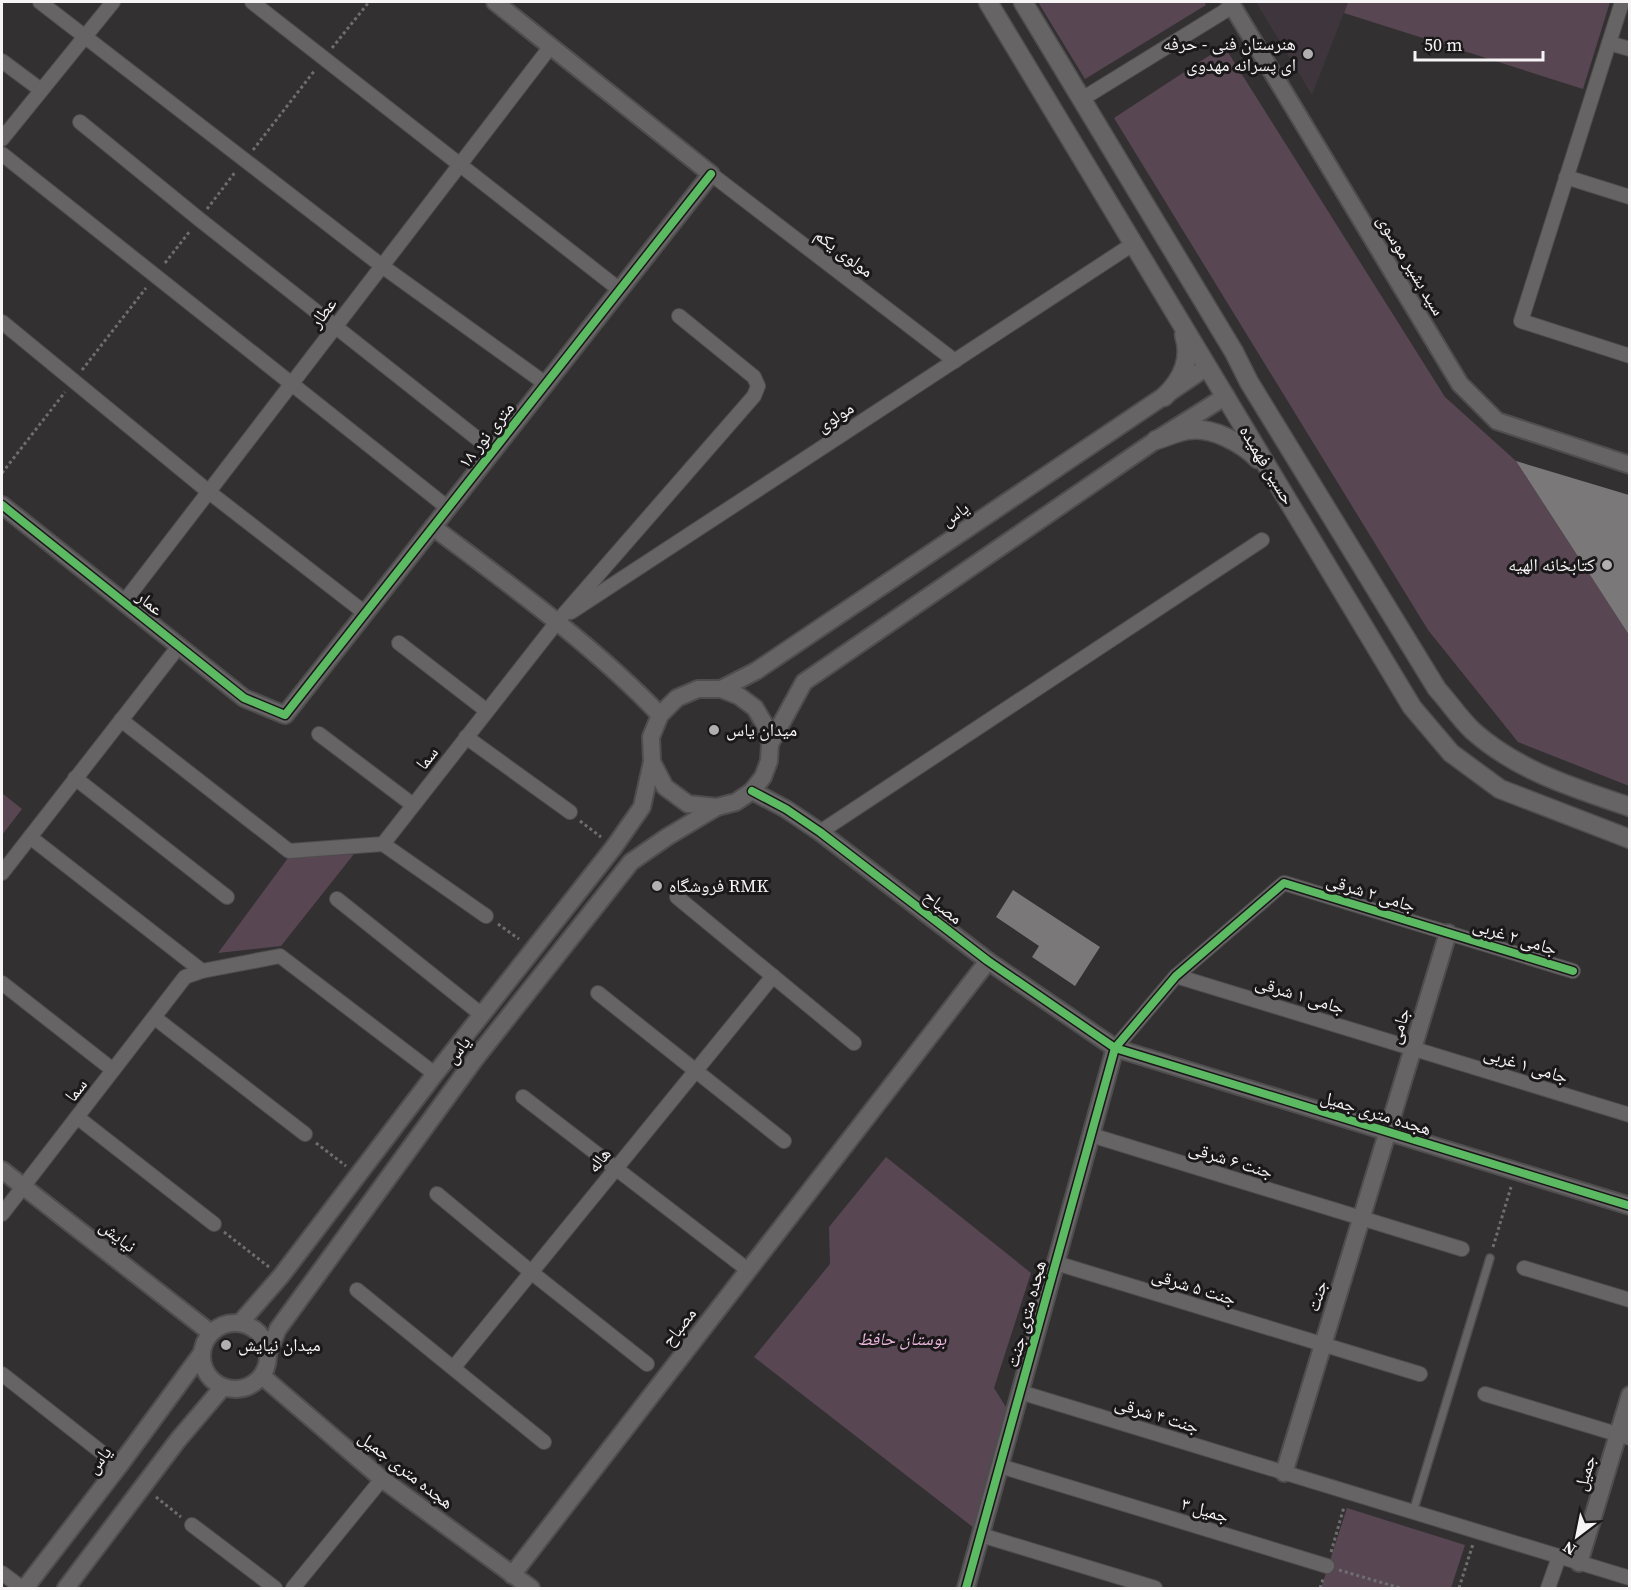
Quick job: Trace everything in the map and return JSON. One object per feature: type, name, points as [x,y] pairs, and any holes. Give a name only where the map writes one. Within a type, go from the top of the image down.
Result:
[{"type":"main road","name":"حسین فهمیده","points":[[988,2],[1412,707],[1451,753],[1500,789],[1629,839]]},
{"type":"main road","name":"حسین فهمیده","points":[[1023,2],[1234,352],[1249,382],[1437,689],[1472,730],[1516,763],[1566,785],[1629,807]]},
{"type":"main road","points":[[1164,397],[1175,386],[1187,360],[1188,346],[1179,319]]},
{"type":"main road","points":[[1207,367],[1234,352]]},
{"type":"main road","points":[[1226,396],[1249,382]]},
{"type":"main road","points":[[1156,440],[1190,430],[1217,433],[1247,448],[1270,471]]},
{"type":"street","points":[[40,2],[382,266],[546,384]]},
{"type":"street","points":[[2,138],[113,2]]},
{"type":"street","points":[[252,2],[620,290]]},
{"type":"street","points":[[495,2],[711,174]]},
{"type":"street","points":[[1622,2],[1521,321],[1629,356]]},
{"type":"street","points":[[1082,99],[1232,4]]},
{"type":"street","name":"سید بشیر موسوی","points":[[1232,4],[1460,384],[1497,421],[1629,465]]},
{"type":"street","points":[[1609,43],[1629,49]]},
{"type":"street","name":"عطار","points":[[124,602],[551,46]]},
{"type":"street","points":[[2,61],[41,90]]},
{"type":"street","points":[[80,122],[493,451]]},
{"type":"street","points":[[2,154],[448,508]]},
{"type":"street","name":"۱۸ متری نور","points":[[285,715],[711,174]]},
{"type":"street","name":"مولوی یکم","points":[[711,174],[955,361]]},
{"type":"street","points":[[1566,177],[1629,196]]},
{"type":"street","name":"مولوی","points":[[557,622],[1133,243]]},
{"type":"street","name":"سما","points":[[382,844],[557,622],[754,396],[758,386],[754,376],[679,316]]},
{"type":"street","points":[[2,322],[209,492],[365,613]]},
{"type":"street","name":"یاس","points":[[721,689],[756,671],[1207,367]]},
{"type":"street","points":[[770,744],[804,682],[1156,440],[1226,396]]},
{"type":"street","name":"عمار","points":[[2,505],[244,698],[285,715]]},
{"type":"street","points":[[433,527],[557,622],[633,686],[660,715]]},
{"type":"street","points":[[820,832],[1262,540]]},
{"type":"street","points":[[399,643],[487,711]]},
{"type":"street","points":[[2,873],[179,646]]},
{"type":"street","points":[[698,689],[721,689],[739,696],[755,708],[765,725],[770,744],[769,761],[763,777],[752,791],[736,802],[717,807],[688,804],[665,787],[652,762],[651,737],[660,715],[677,698],[698,689]]},
{"type":"street","points":[[121,720],[289,851],[382,844],[486,916]]},
{"type":"street","points":[[319,734],[413,805]]},
{"type":"street","points":[[466,737],[570,812]]},
{"type":"street","name":"یاس","points":[[240,1323],[281,1276],[435,1074],[614,847],[642,807],[652,762]]},
{"type":"street","points":[[75,778],[227,897]]},
{"type":"street","name":"مصباح","points":[[752,791],[786,809],[820,832],[988,961],[1115,1048]]},
{"type":"street","name":"یاس","points":[[268,1353],[278,1329],[475,1059],[631,862],[717,807]]},
{"type":"street","points":[[30,837],[201,971]]},
{"type":"street","name":"جامی ۲ شرقی","points":[[1176,976],[1284,883],[1448,933]]},
{"type":"street","points":[[677,897],[854,1042]]},
{"type":"street","points":[[337,899],[482,1015]]},
{"type":"street","name":"جامی ۲ غربی","points":[[1448,933],[1573,971]]},
{"type":"street","name":"جامی","points":[[1388,1132],[1448,933]]},
{"type":"street","name":"سما","points":[[2,1214],[185,977],[201,971],[280,956],[435,1074]]},
{"type":"street","name":"مصباح","points":[[512,1575],[988,961]]},
{"type":"street","name":"هاله","points":[[454,1367],[773,976]]},
{"type":"street","points":[[1115,1048],[1176,976]]},
{"type":"street","name":"جامی ۱ شرقی","points":[[1176,976],[1413,1049]]},
{"type":"street","points":[[2,983],[114,1070]]},
{"type":"street","points":[[598,993],[784,1140]]},
{"type":"street","points":[[155,1018],[305,1134]]},
{"type":"street","name":"هجده متری جمیل","points":[[1115,1048],[1629,1206]]},
{"type":"street","name":"هجده متری جنت","points":[[966,1588],[1115,1048]]},
{"type":"street","name":"جامی ۱ غربی","points":[[1413,1049],[1629,1115]]},
{"type":"street","points":[[523,1097],[748,1270]]},
{"type":"street","points":[[77,1118],[214,1224]]},
{"type":"street","name":"جنت","points":[[1284,1473],[1388,1132]]},
{"type":"street","name":"جنت ۶ شرقی","points":[[1091,1135],[1462,1249]]},
{"type":"street","name":"نیایش","points":[[2,1170],[211,1333]]},
{"type":"street","points":[[438,1194],[531,1272],[647,1364]]},
{"type":"street","name":"جنت ۵ شرقی","points":[[1056,1263],[1420,1374]]},
{"type":"street","points":[[1524,1268],[1629,1300]]},
{"type":"street","points":[[357,1290],[544,1442]]},
{"type":"street","points":[[229,1323],[240,1323],[251,1327],[261,1335],[268,1353],[267,1365],[262,1376],[244,1388],[234,1389],[223,1387],[214,1381],[207,1373],[202,1353],[211,1333],[229,1323]]},
{"type":"street","name":"یاس","points":[[23,1588],[119,1466],[202,1353]]},
{"type":"street","points":[[2,1374],[119,1466]]},
{"type":"street","name":"هجده متری جمیل","points":[[262,1376],[382,1479],[531,1588]]},
{"type":"street","points":[[66,1588],[178,1440],[223,1387]]},
{"type":"street","name":"جنت ۴ شرقی","points":[[1020,1392],[1629,1578]]},
{"type":"street","points":[[1485,1394],[1623,1437]]},
{"type":"street","name":"جمیل","points":[[1579,1563],[1623,1437],[1629,1395]]},
{"type":"street","name":"جمیل ۳","points":[[1000,1466],[1327,1566]]},
{"type":"street","points":[[293,1588],[382,1479]]},
{"type":"street","points":[[192,1525],[276,1588]]},
{"type":"street","points":[[981,1535],[1146,1587]]},
{"type":"street","points":[[1548,1588],[1559,1557]]},
{"type":"street","points":[[2,1573],[23,1588]]},
{"type":"lane","points":[[1413,1512],[1490,1258]]},
{"type":"path","points":[[2,473],[369,2]]},
{"type":"path","points":[[570,812],[614,847]]},
{"type":"path","points":[[486,916],[534,949]]},
{"type":"path","points":[[305,1134],[357,1175]]},
{"type":"path","points":[[1490,1258],[1516,1171]]},
{"type":"path","points":[[214,1224],[281,1276]]},
{"type":"path","points":[[143,1487],[192,1525]]},
{"type":"path","points":[[1320,1588],[1349,1492]]},
{"type":"path","points":[[1460,1588],[1477,1532]]},
{"type":"path","points":[[1327,1566],[1400,1588]]},
{"type":"shaded area","name":"هنرستان فنی - حرفه ای پسرانه مهدوی","points":[[1256,2],[1348,2],[1312,95]]},
{"type":"green space","points":[[1038,2],[1204,2],[1206,5],[1085,79]]},
{"type":"green space","points":[[1348,2],[1610,2],[1583,89],[1344,13]]},
{"type":"green space","points":[[1224,46],[1445,397],[1516,461],[1629,635],[1629,786],[1518,742],[1428,630],[1114,118]]},
{"type":"green space","points":[[2,793],[22,809],[2,835]]},
{"type":"green space","points":[[354,854],[281,946],[218,953],[288,858]]},
{"type":"green space","name":"بوستان حافظ","points":[[886,1157],[1031,1273],[994,1388],[1009,1412],[974,1528],[754,1357],[830,1264],[829,1227]]},
{"type":"green space","points":[[1347,1508],[1465,1545],[1451,1588],[1321,1588]]},
{"type":"building","name":"کتابخانه الهیه","points":[[1516,461],[1629,495],[1629,635]]},
{"type":"building","points":[[1013,890],[1100,947],[1075,986],[1032,957],[1039,946],[996,917]]},
{"type":"cycle path","points":[[2,505],[244,698],[285,715],[711,174]]},
{"type":"cycle path","points":[[752,791],[786,809],[820,832],[988,961],[1115,1048],[1630,1206]]},
{"type":"cycle path","points":[[966,1588],[1115,1048],[1176,976],[1284,883],[1573,971]]},
{"type":"place","name":"هنرستان فنی - حرفه ای پسرانه مهدوی","points":[[1308,54]]},
{"type":"place","name":"کتابخانه الهیه","points":[[1607,565]]},
{"type":"place","name":"میدان یاس","points":[[714,730]]},
{"type":"place","name":"فروشگاه RMK","points":[[657,886]]},
{"type":"place","name":"میدان نیایش","points":[[226,1345]]}]
